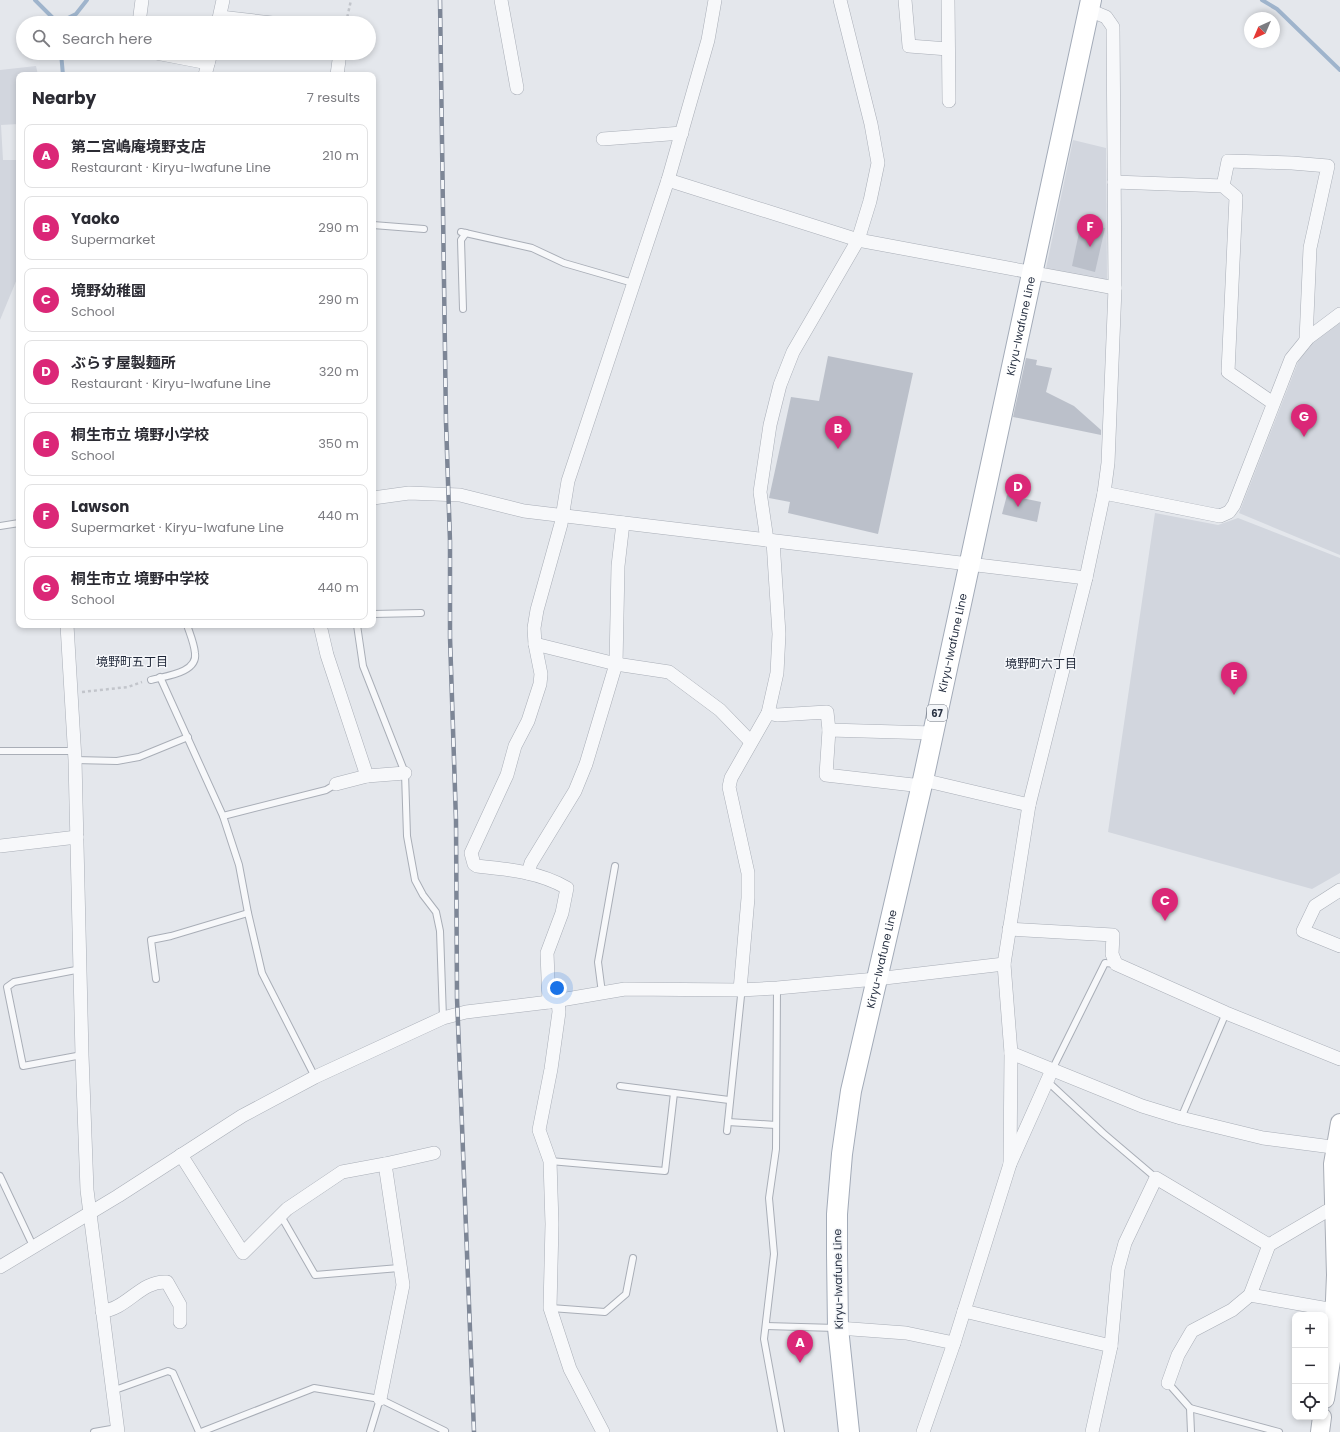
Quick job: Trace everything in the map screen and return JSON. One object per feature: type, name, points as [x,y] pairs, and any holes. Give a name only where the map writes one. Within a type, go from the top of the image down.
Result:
[{"type":"main road","name":"Kiryu-Iwafune Line","points":[[849,1432],[838,1328],[837,1214],[842,1154],[851,1091],[933,734],[1090,5]]},
{"type":"street","points":[[141,16],[142,0]]},
{"type":"street","points":[[220,16],[223,0]]},
{"type":"street","points":[[501,0],[517,88]]},
{"type":"street","points":[[603,1432],[570,1369],[550,1308],[552,1224],[550,1161],[539,1130],[551,1069],[559,1012],[554,1001],[548,946],[562,913],[567,888],[559,883],[528,873],[477,866],[474,864],[471,854],[507,775],[515,746],[528,722],[540,684],[541,674],[535,644],[534,628],[537,610],[563,516],[568,480],[632,283],[668,180],[708,40],[715,0]]},
{"type":"street","points":[[740,990],[748,898],[748,873],[729,787],[731,778],[768,713],[777,673],[780,634],[770,541],[760,492],[770,425],[780,385],[793,352],[858,240],[870,201],[878,163],[872,124],[840,0]]},
{"type":"street","points":[[905,0],[909,46],[948,49]]},
{"type":"street","points":[[948,0],[948,101]]},
{"type":"street","points":[[1010,1164],[1011,1053],[1004,964],[1029,805],[1086,578],[1104,493],[1108,463],[1115,288],[1113,27],[1106,17],[1090,5]]},
{"type":"street","points":[[189,60],[208,64]]},
{"type":"street","points":[[337,72],[339,60]]},
{"type":"street","points":[[603,139],[682,133]]},
{"type":"street","points":[[1223,186],[1228,161],[1328,166],[1310,248],[1306,340]]},
{"type":"street","points":[[668,180],[858,240],[1033,274],[1115,288]]},
{"type":"street","points":[[1114,182],[1223,186],[1236,197],[1228,372],[1273,404]]},
{"type":"street","points":[[1104,493],[1220,516],[1229,512],[1234,505],[1291,359],[1306,340],[1340,314]]},
{"type":"street","points":[[376,498],[409,493],[460,495],[512,509],[563,516],[1086,578]]},
{"type":"street","points":[[528,873],[531,863],[575,791],[586,764],[616,664],[618,566],[623,523]]},
{"type":"street","points":[[67,628],[75,756],[82,1055],[87,1190],[117,1430]]},
{"type":"street","points":[[321,628],[327,655],[367,776]]},
{"type":"street","points":[[535,644],[616,664],[669,672],[720,710],[751,742]]},
{"type":"street","points":[[768,713],[827,712],[829,730],[826,775],[922,783],[1029,805]]},
{"type":"street","points":[[829,730],[933,734]]},
{"type":"street","points":[[336,784],[367,776],[405,773]]},
{"type":"street","points":[[0,846],[77,837]]},
{"type":"street","points":[[1340,890],[1315,906],[1303,930],[1340,946]]},
{"type":"street","points":[[1009,929],[1113,935],[1112,954],[1116,964],[1226,1013],[1340,1059]]},
{"type":"street","points":[[0,1267],[34,1248],[242,1116],[315,1077],[443,1018],[466,1012],[554,1001],[625,989],[740,990],[777,988],[876,980],[1004,964]]},
{"type":"street","points":[[1011,1053],[1050,1076],[1181,1118],[1263,1138],[1338,1148]]},
{"type":"street","points":[[923,1432],[954,1343],[1010,1164],[1050,1076]]},
{"type":"street","points":[[1327,1384],[1336,1316],[1333,1164],[1338,1148],[1340,1123]]},
{"type":"street","points":[[181,1156],[243,1252],[281,1216],[342,1172],[434,1153]]},
{"type":"street","points":[[380,1399],[403,1285],[399,1268],[397,1236],[385,1164]]},
{"type":"street","points":[[1092,1432],[1111,1346],[1118,1269],[1125,1243],[1156,1178],[1269,1246]]},
{"type":"street","points":[[1168,1383],[1178,1355],[1192,1331],[1232,1310],[1250,1295],[1269,1246],[1334,1208]]},
{"type":"street","points":[[102,1311],[112,1309],[152,1283],[167,1282],[180,1305],[180,1322]]},
{"type":"street","points":[[1250,1295],[1336,1316]]},
{"type":"street","points":[[964,1311],[1111,1346]]},
{"type":"street","points":[[838,1328],[906,1333],[954,1343]]},
{"type":"street","points":[[1320,1432],[1322,1420]]},
{"type":"lane","points":[[376,225],[424,229]]},
{"type":"lane","points":[[463,309],[462,240],[464,232],[532,248],[564,263],[632,283]]},
{"type":"lane","points":[[0,526],[16,523]]},
{"type":"lane","points":[[376,614],[421,613]]},
{"type":"lane","points":[[151,680],[188,669],[194,661],[195,654],[188,628]]},
{"type":"lane","points":[[357,628],[363,666],[402,760],[405,773],[407,836],[415,880],[423,895],[436,912],[440,931],[443,1018]]},
{"type":"lane","points":[[160,677],[223,816],[239,865],[262,973],[315,1077]]},
{"type":"lane","points":[[0,751],[116,760],[139,756],[188,737]]},
{"type":"lane","points":[[223,816],[326,790],[336,784]]},
{"type":"lane","points":[[602,993],[598,962],[615,866]]},
{"type":"lane","points":[[156,979],[151,940],[171,936],[248,913]]},
{"type":"lane","points":[[1116,964],[1105,963],[1050,1076],[1103,1133],[1156,1178]]},
{"type":"lane","points":[[81,969],[14,982],[7,987],[23,1066],[82,1055]]},
{"type":"lane","points":[[777,988],[776,1149],[769,1198],[774,1254],[764,1339],[765,1353],[771,1376],[781,1432]]},
{"type":"lane","points":[[727,1131],[729,1100],[741,996],[740,990]]},
{"type":"lane","points":[[1181,1118],[1226,1013]]},
{"type":"lane","points":[[620,1086],[729,1100]]},
{"type":"lane","points":[[550,1161],[665,1171],[674,1093]]},
{"type":"lane","points":[[728,1122],[776,1125]]},
{"type":"lane","points":[[0,1176],[34,1248]]},
{"type":"lane","points":[[281,1216],[315,1275],[399,1268]]},
{"type":"lane","points":[[550,1308],[605,1312],[626,1294],[633,1258]]},
{"type":"lane","points":[[766,1326],[838,1328]]},
{"type":"lane","points":[[112,1391],[168,1371],[173,1373],[200,1432],[314,1388],[380,1399],[446,1431]]},
{"type":"lane","points":[[1168,1383],[1190,1408],[1279,1432]]},
{"type":"lane","points":[[370,1432],[380,1399]]},
{"type":"lane","points":[[1190,1408],[1191,1432]]},
{"type":"lane","points":[[94,1432],[117,1430]]},
{"type":"path","points":[[348,16],[351,0]]},
{"type":"path","points":[[71,694],[128,687],[151,680]]},
{"type":"shaded area","points":[[36,66],[37,72],[16,72],[16,124],[1,125],[3,160],[16,160],[16,281],[0,320],[0,70]]},
{"type":"shaded area","points":[[1073,140],[1106,148],[1107,280],[1105,282],[1050,271],[1046,268]]},
{"type":"shaded area","points":[[1340,321],[1340,555],[1239,513],[1298,362],[1310,343]]},
{"type":"shaded area","points":[[1155,513],[1218,525],[1238,518],[1340,558],[1340,873],[1312,889],[1108,832]]},
{"type":"building","points":[[1081,223],[1105,228],[1095,272],[1072,266]]},
{"type":"building","points":[[828,356],[913,373],[878,534],[788,513],[790,502],[769,498],[791,397],[819,401]]},
{"type":"building","points":[[1026,358],[1037,360],[1036,365],[1052,368],[1046,392],[1074,406],[1101,430],[1101,435],[1013,417]]},
{"type":"building","points":[[1007,495],[1041,502],[1037,522],[1002,514]]},
{"type":"waterway","points":[[35,0],[51,16]]},
{"type":"waterway","points":[[72,16],[76,14],[87,0]]},
{"type":"waterway","points":[[1262,0],[1277,9],[1340,70]]},
{"type":"waterway","points":[[62,60],[63,72]]},
{"type":"railway","points":[[440,0],[446,422],[450,541],[450,637],[456,821],[457,998],[474,1432]]},
{"type":"place","name":"Lawson","points":[[1090,247]]},
{"type":"place","name":"桐生市立 境野中学校","points":[[1304,437]]},
{"type":"place","name":"Yaoko","points":[[838,449]]},
{"type":"place","name":"ぶらす屋製麺所","points":[[1018,507]]},
{"type":"place","name":"桐生市立 境野小学校","points":[[1234,695]]},
{"type":"place","name":"境野幼稚園","points":[[1165,921]]},
{"type":"place","name":"第二宮嶋庵境野支店","points":[[800,1363]]},
{"type":"district","name":"境野町五丁目","points":[[132,661]]},
{"type":"district","name":"境野町六丁目","points":[[1041,663]]}]
